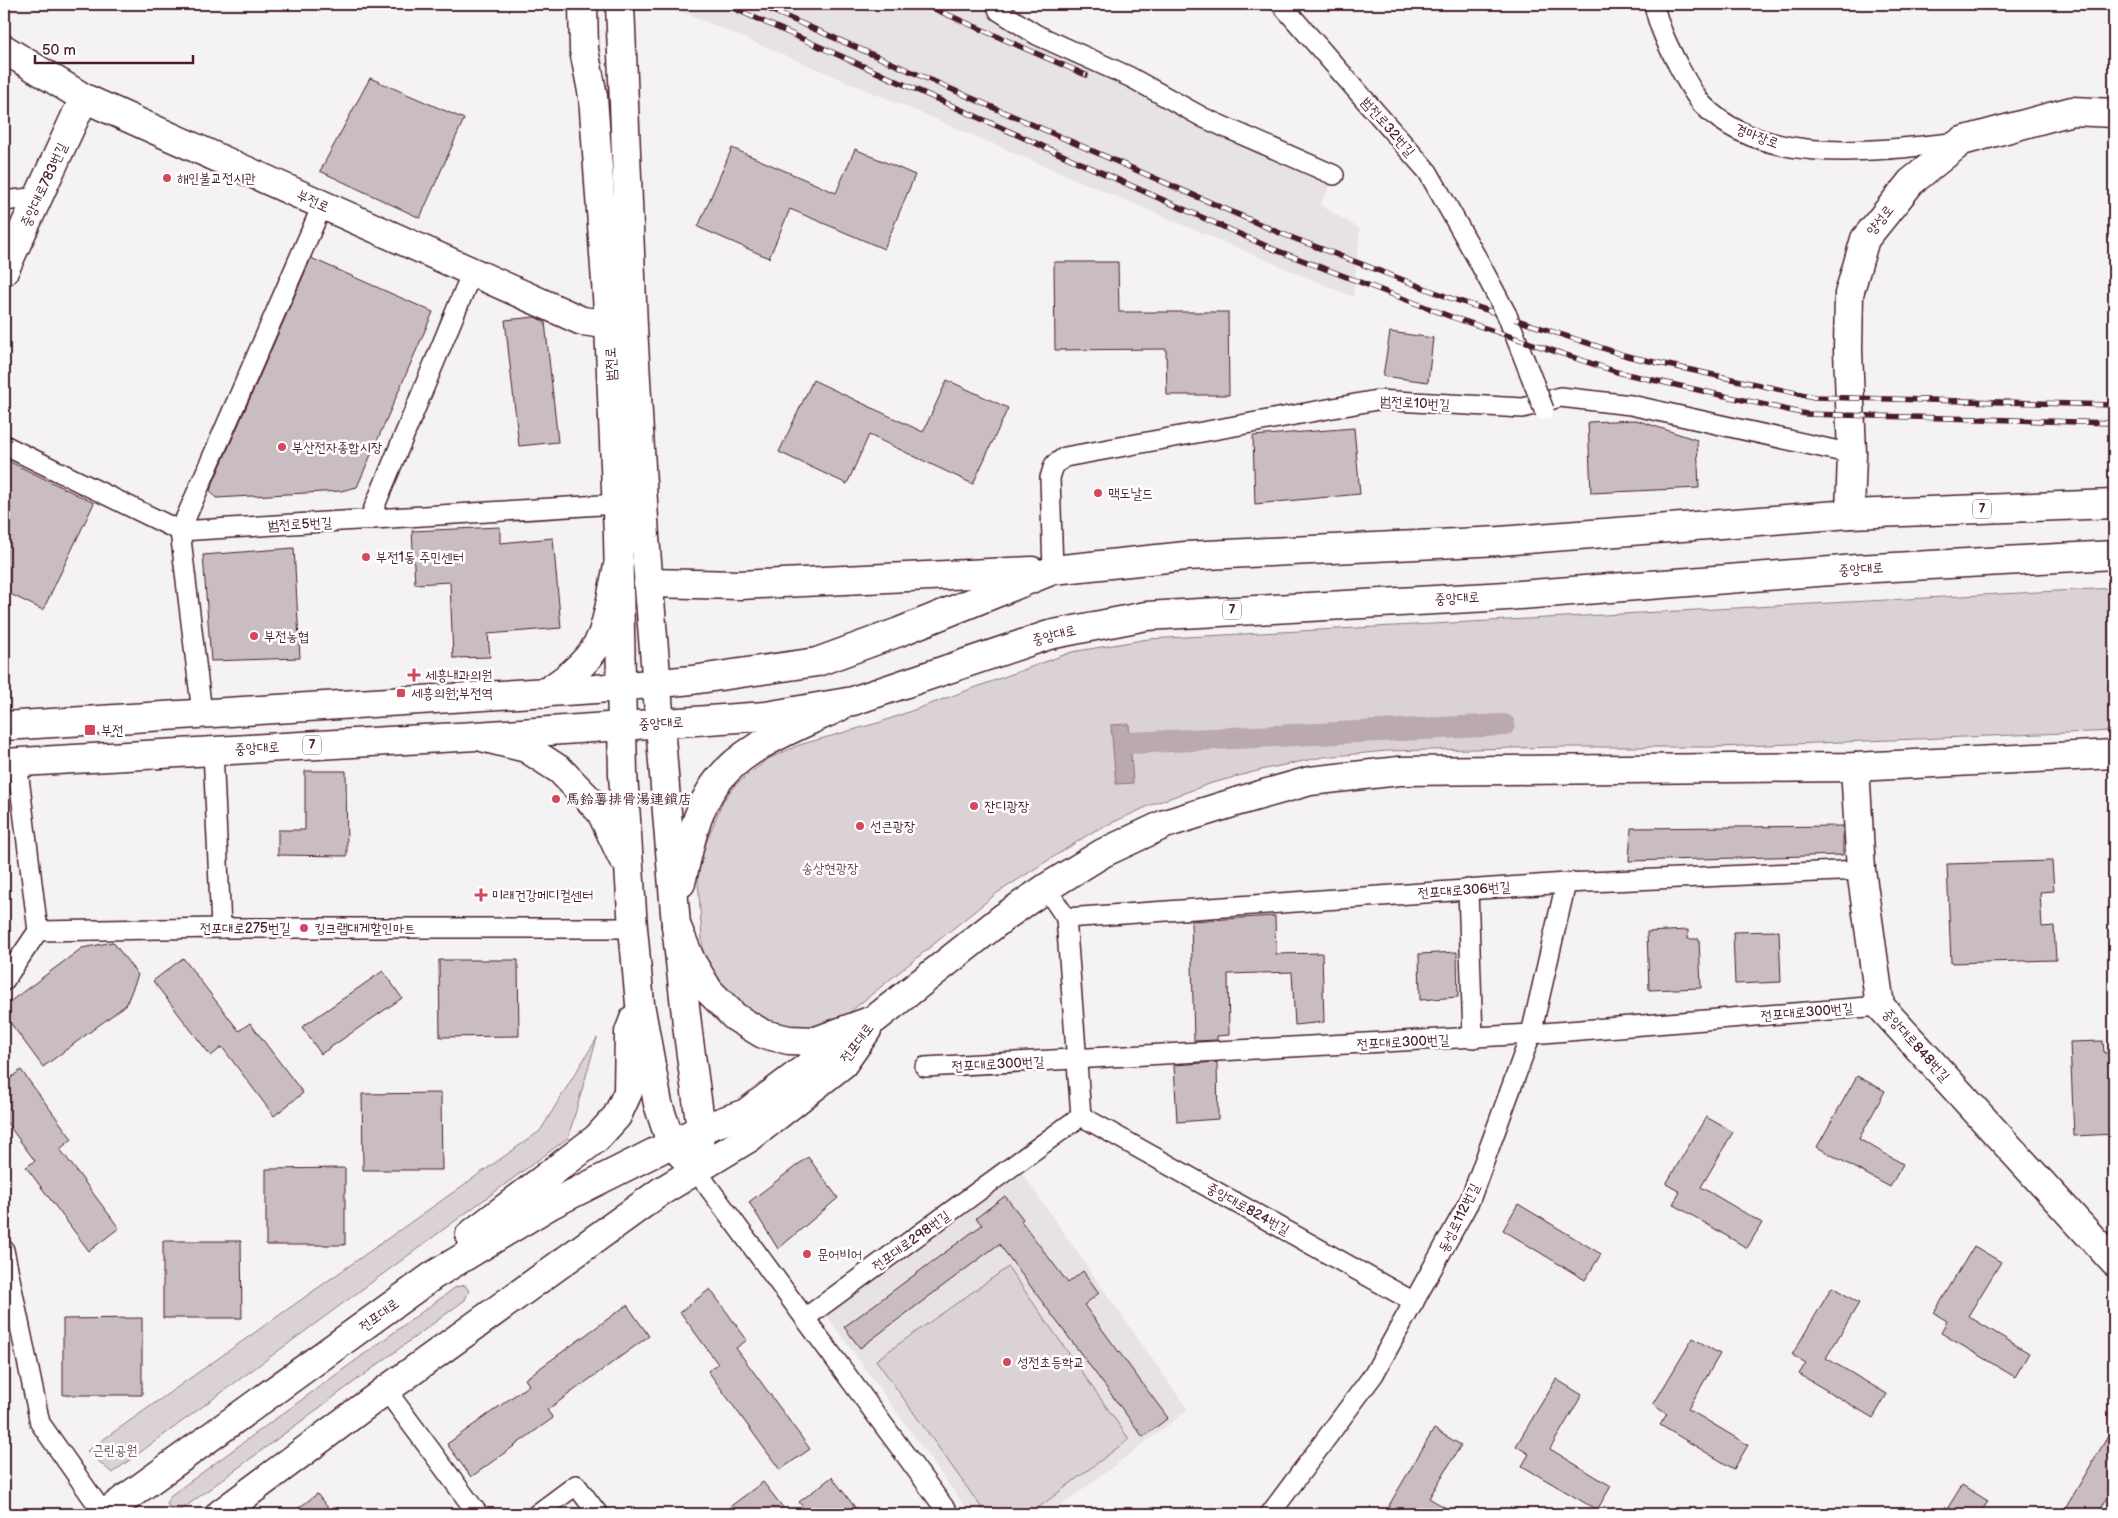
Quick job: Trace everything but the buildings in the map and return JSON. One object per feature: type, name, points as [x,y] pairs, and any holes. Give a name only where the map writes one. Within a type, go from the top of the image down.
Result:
[{"type":"main road","name":"범전로","points":[[582,4],[584,50],[593,96],[621,326],[661,723]]},
{"type":"main road","name":"범전로","points":[[620,4],[621,326],[616,504],[619,562],[621,726]]},
{"type":"main road","name":"부전로","points":[[4,49],[84,98],[322,206],[582,321],[621,326]]},
{"type":"main road","name":"중앙대로783번길","points":[[4,271],[84,98]]},
{"type":"main road","name":"양성로","points":[[1850,514],[1852,454],[1848,350],[1849,294],[1865,239],[1912,182],[1962,142],[2072,111],[2114,113]]},
{"type":"main road","name":"7","points":[[4,726],[545,693],[658,683],[817,662],[900,632],[1053,570],[1186,556],[1500,541],[1850,514],[2114,504]]},
{"type":"main road","name":"중앙대로","points":[[10,762],[476,736],[766,716],[853,701],[1048,635],[1146,616],[1507,596],[1847,570],[2114,555]]},
{"type":"main road","points":[[545,693],[565,680],[586,660],[601,636],[619,562]]},
{"type":"main road","points":[[648,583],[740,585],[1053,570]]},
{"type":"main road","points":[[853,701],[756,746],[729,769],[710,791],[698,819],[676,915],[692,961],[709,991],[736,1017],[763,1034],[789,1040],[816,1041],[875,1019],[1004,917],[1046,888],[1103,853],[1165,824],[1310,781],[1399,770],[1855,767],[2114,754]]},
{"type":"main road","points":[[661,723],[676,915],[688,1032],[701,1129],[695,1170]]},
{"type":"main road","points":[[621,726],[633,928],[640,1004],[658,1104],[671,1143],[695,1170]]},
{"type":"main road","points":[[476,736],[526,748],[560,770],[601,812],[614,837],[630,876]]},
{"type":"main road","name":"중앙대로848번길","points":[[1855,767],[1861,870],[1880,1006],[2114,1262]]},
{"type":"main road","points":[[434,1275],[471,1234],[597,1138],[617,1116],[628,1092],[630,1064],[629,1032],[640,1004]]},
{"type":"main road","name":"전포대로","points":[[104,1514],[434,1275],[550,1204],[701,1129],[746,1113],[833,1046],[875,1019]]},
{"type":"main road","name":"전포대로","points":[[220,1514],[386,1390],[660,1192],[749,1138],[843,1064],[875,1019]]},
{"type":"street","points":[[996,4],[999,11],[1037,35],[1130,77],[1204,118],[1264,146],[1334,175]]},
{"type":"street","name":"범전로32번길","points":[[1281,4],[1428,172],[1507,315],[1544,410]]},
{"type":"street","name":"경마장로","points":[[1654,4],[1667,45],[1696,96],[1722,121],[1746,133],[1772,144],[1806,149],[1867,151],[1962,142]]},
{"type":"street","points":[[4,200],[38,197]]},
{"type":"street","points":[[202,713],[180,531],[322,206]]},
{"type":"street","points":[[369,520],[472,272]]},
{"type":"street","name":"범전로10번길","points":[[1053,570],[1050,478],[1054,466],[1065,456],[1377,400],[1523,408],[1560,397],[1631,405],[1852,454]]},
{"type":"street","name":"범전로5번길","points":[[4,445],[180,531],[616,504]]},
{"type":"street","points":[[213,750],[221,928]]},
{"type":"street","points":[[4,981],[38,931],[10,762]]},
{"type":"street","name":"전포대로306번길","points":[[1066,918],[1566,883],[1861,870]]},
{"type":"street","name":"동성로112번길","points":[[1270,1514],[1374,1374],[1470,1200],[1531,1034],[1566,883]]},
{"type":"street","points":[[1046,888],[1066,918],[1081,1116]]},
{"type":"street","points":[[1468,890],[1473,1038]]},
{"type":"street","name":"전포대로275번길","points":[[38,931],[221,928],[633,928]]},
{"type":"street","name":"전포대로300번길","points":[[924,1067],[1473,1038],[1880,1006]]},
{"type":"street","name":"중앙대로824번길","points":[[1081,1116],[1414,1302]]},
{"type":"street","name":"전포대로298번길","points":[[805,1318],[1081,1116]]},
{"type":"street","points":[[695,1170],[949,1514]]},
{"type":"street","points":[[4,1250],[40,1423],[104,1514]]},
{"type":"street","points":[[386,1390],[478,1514]]},
{"type":"street","points":[[537,1514],[576,1485],[598,1514]]},
{"type":"shaded area","points":[[664,4],[978,4],[1099,69],[1332,182],[1320,205],[1360,229],[1353,297]]},
{"type":"shaded area","points":[[1129,724],[1133,783],[1116,784],[1111,725]]},
{"type":"shaded area","name":"성전초등학교","points":[[1021,1172],[1188,1410],[1050,1514],[970,1514],[825,1313]]},
{"type":"green space","name":"송상현광장","points":[[2114,588],[2114,731],[1718,747],[1560,747],[1387,751],[1323,757],[1265,769],[1212,783],[1153,804],[1094,831],[997,893],[840,1020],[822,1029],[777,1026],[728,1001],[703,954],[698,879],[702,852],[723,801],[735,785],[768,759],[799,745],[881,722],[1072,652],[1148,639]]},
{"type":"green space","name":"근린공원","points":[[597,1038],[568,1138],[112,1473],[87,1451],[540,1131]]},
{"type":"green space","points":[[1008,1267],[1129,1439],[1030,1514],[986,1514],[876,1360]]},
{"type":"green space","points":[[465,1285],[469,1291],[465,1300],[181,1510],[172,1511],[167,1504],[170,1496],[456,1287]]},
{"type":"waterway","points":[[1130,743],[1504,725]]},
{"type":"railway","points":[[724,4],[1273,249],[1449,316],[1617,372],[1806,414],[2114,423]]},
{"type":"railway","points":[[757,4],[1280,233],[1453,299],[1627,356],[1814,397],[2114,405]]},
{"type":"railway","points":[[923,4],[1086,75]]},
{"type":"place","name":"해인불교전시관","points":[[167,178]]},
{"type":"place","name":"부산전자종합시장","points":[[282,447]]},
{"type":"place","name":"맥도날드","points":[[1098,493]]},
{"type":"place","name":"부전1동 주민센터","points":[[366,557]]},
{"type":"place","name":"부전농협","points":[[254,636]]},
{"type":"place","name":"세흥내과의원","points":[[414,675]]},
{"type":"place","name":"세흥의원;부전역","points":[[401,693]]},
{"type":"place","name":"부전","points":[[90,730]]},
{"type":"place","name":"馬鈴薯排骨湯連鎖店","points":[[556,799]]},
{"type":"place","name":"잔디광장","points":[[974,806]]},
{"type":"place","name":"선큰광장","points":[[860,826]]},
{"type":"place","name":"미래건강메디컬센터","points":[[481,895]]},
{"type":"place","name":"킹크랩대게할인마트","points":[[304,928]]},
{"type":"place","name":"문어비어","points":[[807,1254]]},
{"type":"place","name":"성전초등학교","points":[[1007,1362]]}]
